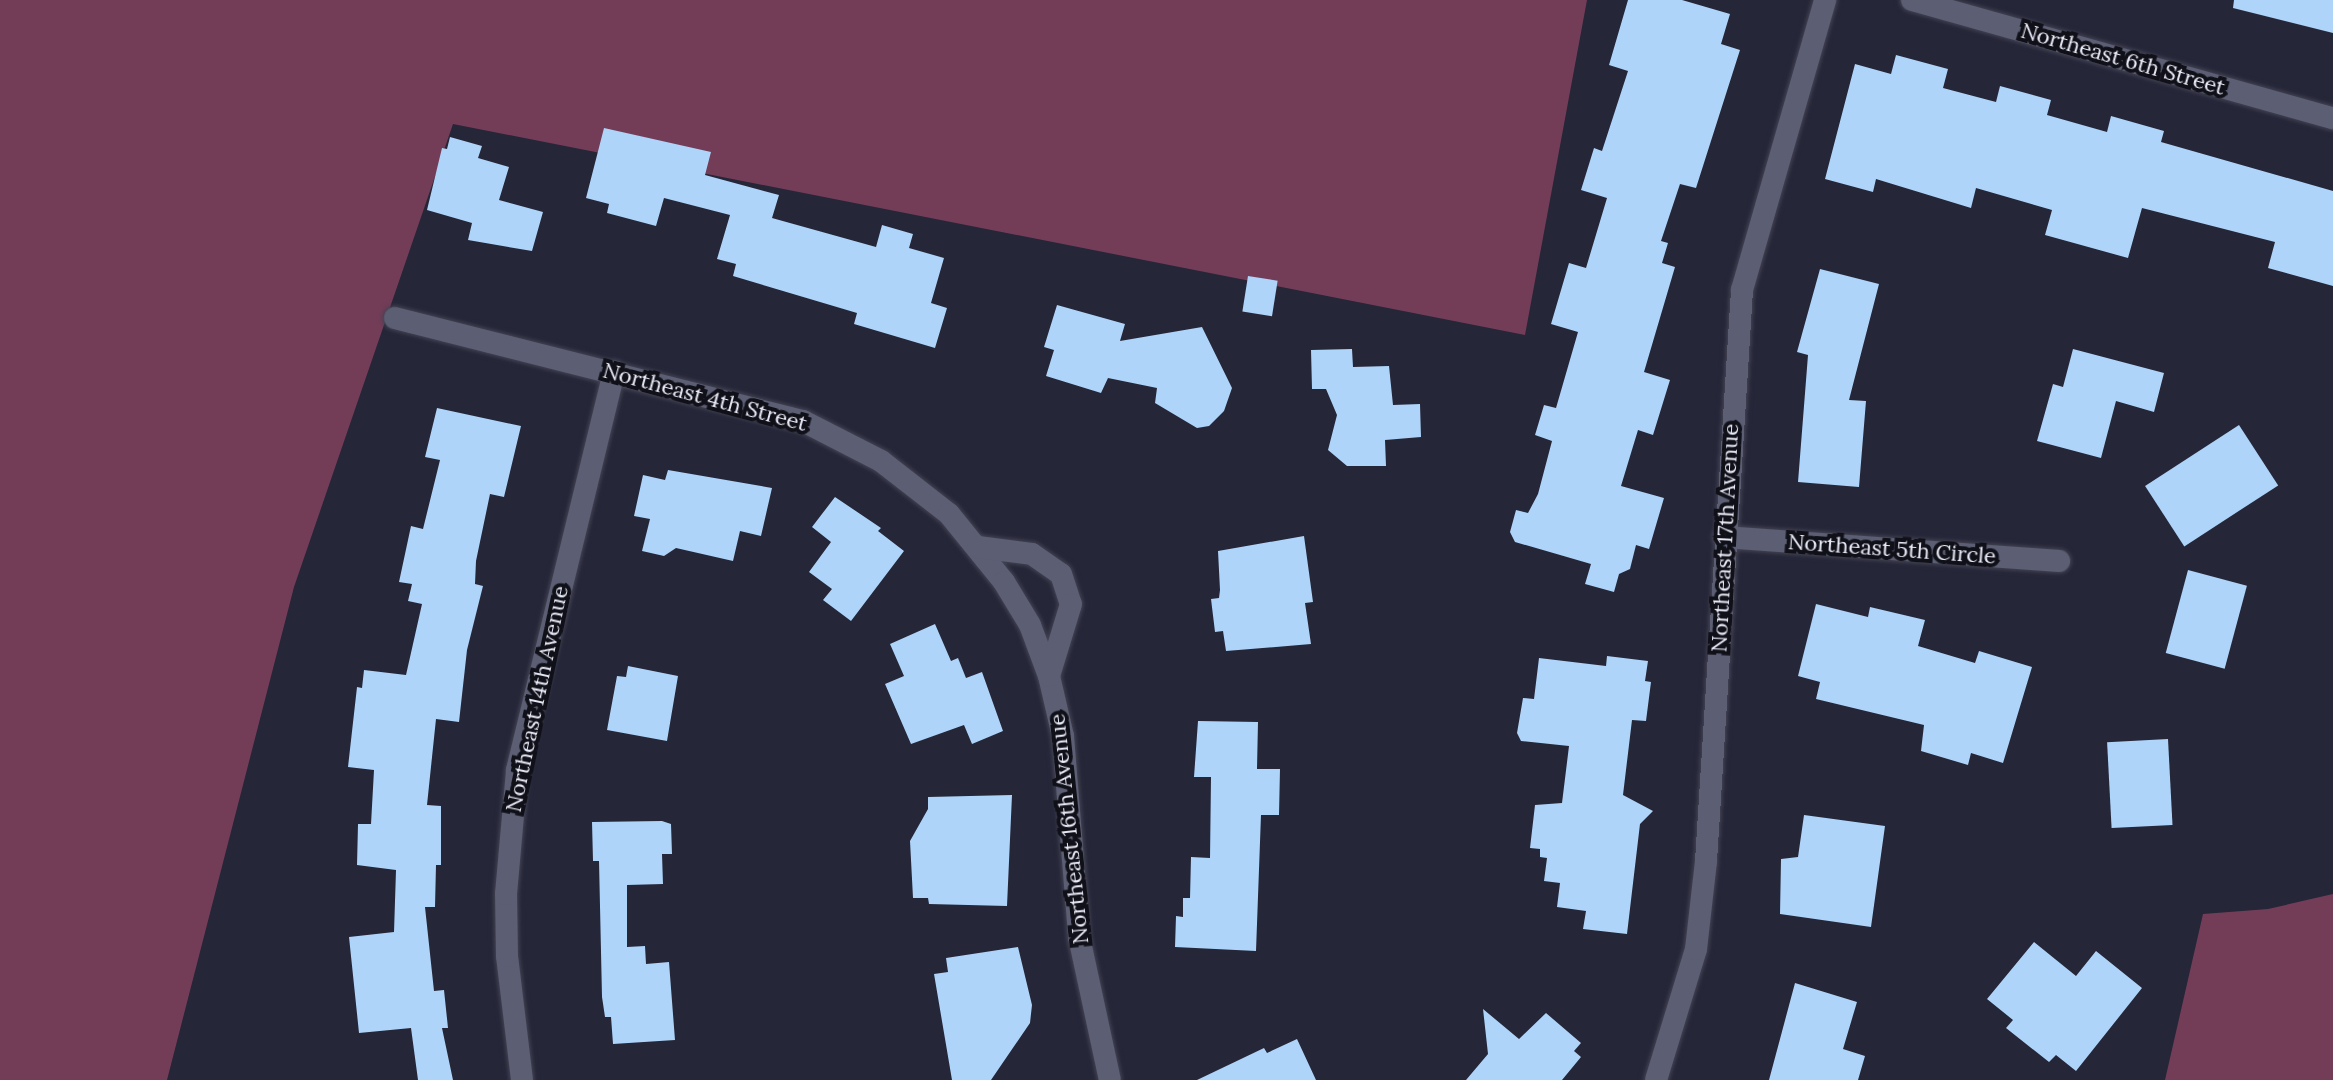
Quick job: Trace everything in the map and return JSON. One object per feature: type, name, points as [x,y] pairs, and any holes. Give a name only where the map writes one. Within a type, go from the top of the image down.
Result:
[{"type":"street","name":"Northeast 17th Avenue","points":[[1656,1080],[1696,949],[1742,290],[1825,0]]},
{"type":"street","name":"Northeast 6th Street","points":[[1912,0],[2333,118]]},
{"type":"street","name":"Northeast 4th Street","points":[[395,318],[754,407],[843,439],[916,486],[978,547]]},
{"type":"street","name":"Northeast 14th Avenue","points":[[522,1080],[507,956],[515,786],[533,694],[614,372]]},
{"type":"street","name":"Northeast 5th Circle","points":[[1724,537],[2059,561]]},
{"type":"street","name":"Northeast 16th Avenue","points":[[978,547],[1030,625],[1049,676],[1063,736],[1079,937],[1110,1080]]},
{"type":"street","points":[[978,547],[1032,554],[1061,574],[1071,604],[1049,676]]},
{"type":"shaded area","points":[[0,0],[1587,0],[1525,335],[453,124],[294,587],[167,1080],[0,1080]]},
{"type":"shaded area","points":[[2333,894],[2333,1080],[2165,1080],[2203,914],[2268,909]]},
{"type":"building","points":[[1628,0],[1682,0],[1730,14],[1721,44],[1740,50],[1696,188],[1680,184],[1661,241],[1668,243],[1662,263],[1675,267],[1644,372],[1670,380],[1653,435],[1638,430],[1621,486],[1664,498],[1649,549],[1636,545],[1630,569],[1619,574],[1614,592],[1585,584],[1591,564],[1515,542],[1510,532],[1516,510],[1528,513],[1538,494],[1552,441],[1535,435],[1544,405],[1556,408],[1578,332],[1551,324],[1569,263],[1586,268],[1607,198],[1581,190],[1594,148],[1602,151],[1628,71],[1609,65]]},
{"type":"building","points":[[2234,0],[2333,0],[2333,33],[2233,8]]},
{"type":"building","points":[[1896,55],[1948,69],[1943,88],[1996,102],[2000,86],[2051,100],[2047,115],[2107,132],[2111,116],[2164,131],[2161,142],[2333,191],[2333,286],[2268,268],[2275,242],[2142,208],[2128,258],[2045,235],[2052,210],[1976,188],[1971,208],[1876,179],[1873,192],[1825,179],[1855,64],[1891,74]]},
{"type":"building","points":[[604,128],[711,152],[705,175],[779,195],[772,218],[876,247],[882,225],[913,234],[909,248],[944,258],[931,303],[947,308],[935,348],[854,324],[857,313],[733,276],[736,264],[717,259],[730,215],[664,198],[656,226],[607,213],[609,204],[586,198]]},
{"type":"building","points":[[450,137],[482,146],[478,158],[509,167],[499,200],[543,212],[532,251],[468,240],[472,223],[427,210],[442,148],[447,149]]},
{"type":"building","points":[[1820,269],[1879,284],[1849,400],[1866,401],[1859,487],[1798,482],[1808,355],[1797,352]]},
{"type":"building","points":[[1248,276],[1278,281],[1272,316],[1242,312]]},
{"type":"building","points":[[1057,305],[1125,324],[1120,341],[1202,327],[1232,388],[1224,411],[1209,426],[1197,428],[1155,403],[1157,388],[1108,378],[1101,393],[1046,376],[1054,350],[1044,347]]},
{"type":"building","points":[[1352,349],[1353,367],[1389,366],[1393,405],[1420,404],[1421,437],[1385,440],[1386,466],[1347,466],[1328,450],[1337,415],[1326,389],[1312,389],[1311,350]]},
{"type":"building","points":[[2073,349],[2164,373],[2154,412],[2116,401],[2101,458],[2037,441],[2053,384],[2063,387]]},
{"type":"building","points":[[437,408],[521,426],[504,497],[490,494],[476,561],[475,584],[483,586],[467,650],[459,722],[436,719],[427,805],[441,806],[441,865],[436,865],[435,907],[425,907],[434,991],[444,990],[448,1028],[442,1028],[453,1080],[418,1080],[411,1028],[359,1033],[349,937],[394,932],[396,870],[357,865],[358,824],[371,824],[374,770],[348,767],[357,687],[362,688],[364,670],[406,675],[422,604],[408,601],[412,584],[399,582],[411,526],[423,529],[440,460],[425,457]]},
{"type":"building","points":[[2239,425],[2278,485],[2184,546],[2145,486]]},
{"type":"building","points":[[668,470],[772,488],[761,536],[740,531],[733,561],[676,548],[664,556],[642,551],[650,519],[634,516],[643,475],[665,480]]},
{"type":"building","points":[[835,497],[881,528],[878,531],[904,551],[851,621],[823,600],[832,589],[809,572],[831,542],[812,527]]},
{"type":"building","points":[[1304,536],[1313,602],[1305,603],[1311,644],[1226,651],[1223,631],[1215,632],[1211,599],[1219,598],[1218,551]]},
{"type":"building","points":[[2188,570],[2247,586],[2225,669],[2166,653]]},
{"type":"building","points":[[1816,604],[1868,617],[1870,607],[1925,620],[1918,646],[1975,663],[1979,651],[2032,667],[2003,763],[1971,753],[1968,765],[1921,751],[1924,725],[1816,699],[1820,682],[1798,676]]},
{"type":"building","points":[[935,624],[951,661],[958,658],[966,678],[982,672],[1003,731],[972,744],[964,725],[911,744],[885,684],[904,676],[890,644]]},
{"type":"building","points":[[1607,656],[1648,661],[1645,681],[1651,682],[1646,721],[1632,720],[1623,795],[1653,811],[1640,824],[1627,934],[1583,929],[1586,911],[1557,907],[1560,883],[1544,881],[1547,858],[1540,857],[1540,849],[1530,848],[1535,805],[1562,803],[1569,746],[1521,741],[1517,733],[1523,698],[1534,699],[1539,658],[1606,666]]},
{"type":"building","points":[[628,666],[678,676],[667,741],[607,730],[617,676],[626,677]]},
{"type":"building","points":[[1198,721],[1258,722],[1257,769],[1280,769],[1279,815],[1261,815],[1256,951],[1175,947],[1176,916],[1183,917],[1183,898],[1190,898],[1191,857],[1210,858],[1211,777],[1194,777]]},
{"type":"building","points":[[2168,739],[2173,825],[2112,828],[2107,742]]},
{"type":"building","points":[[1012,795],[1007,906],[929,904],[928,898],[913,898],[910,841],[928,809],[928,797]]},
{"type":"building","points":[[1804,815],[1885,826],[1871,927],[1780,914],[1781,859],[1798,857]]},
{"type":"building","points":[[662,821],[671,824],[672,854],[662,854],[663,884],[627,885],[627,947],[645,946],[646,964],[669,962],[675,1040],[613,1044],[611,1017],[605,1017],[602,997],[599,861],[593,861],[592,822]]},
{"type":"building","points":[[2034,942],[2076,976],[2096,951],[2142,988],[2076,1071],[2056,1055],[2049,1062],[2006,1028],[2013,1020],[1987,999]]},
{"type":"building","points":[[1018,947],[1032,1005],[1030,1023],[991,1080],[952,1080],[934,974],[948,972],[946,958]]},
{"type":"building","points":[[1795,983],[1857,1002],[1843,1049],[1865,1056],[1858,1080],[1769,1080]]},
{"type":"building","points":[[1483,1009],[1519,1039],[1546,1013],[1581,1043],[1574,1051],[1581,1057],[1562,1080],[1466,1080],[1488,1054]]},
{"type":"building","points":[[1297,1039],[1316,1080],[1197,1080],[1264,1048],[1267,1053]]}]
